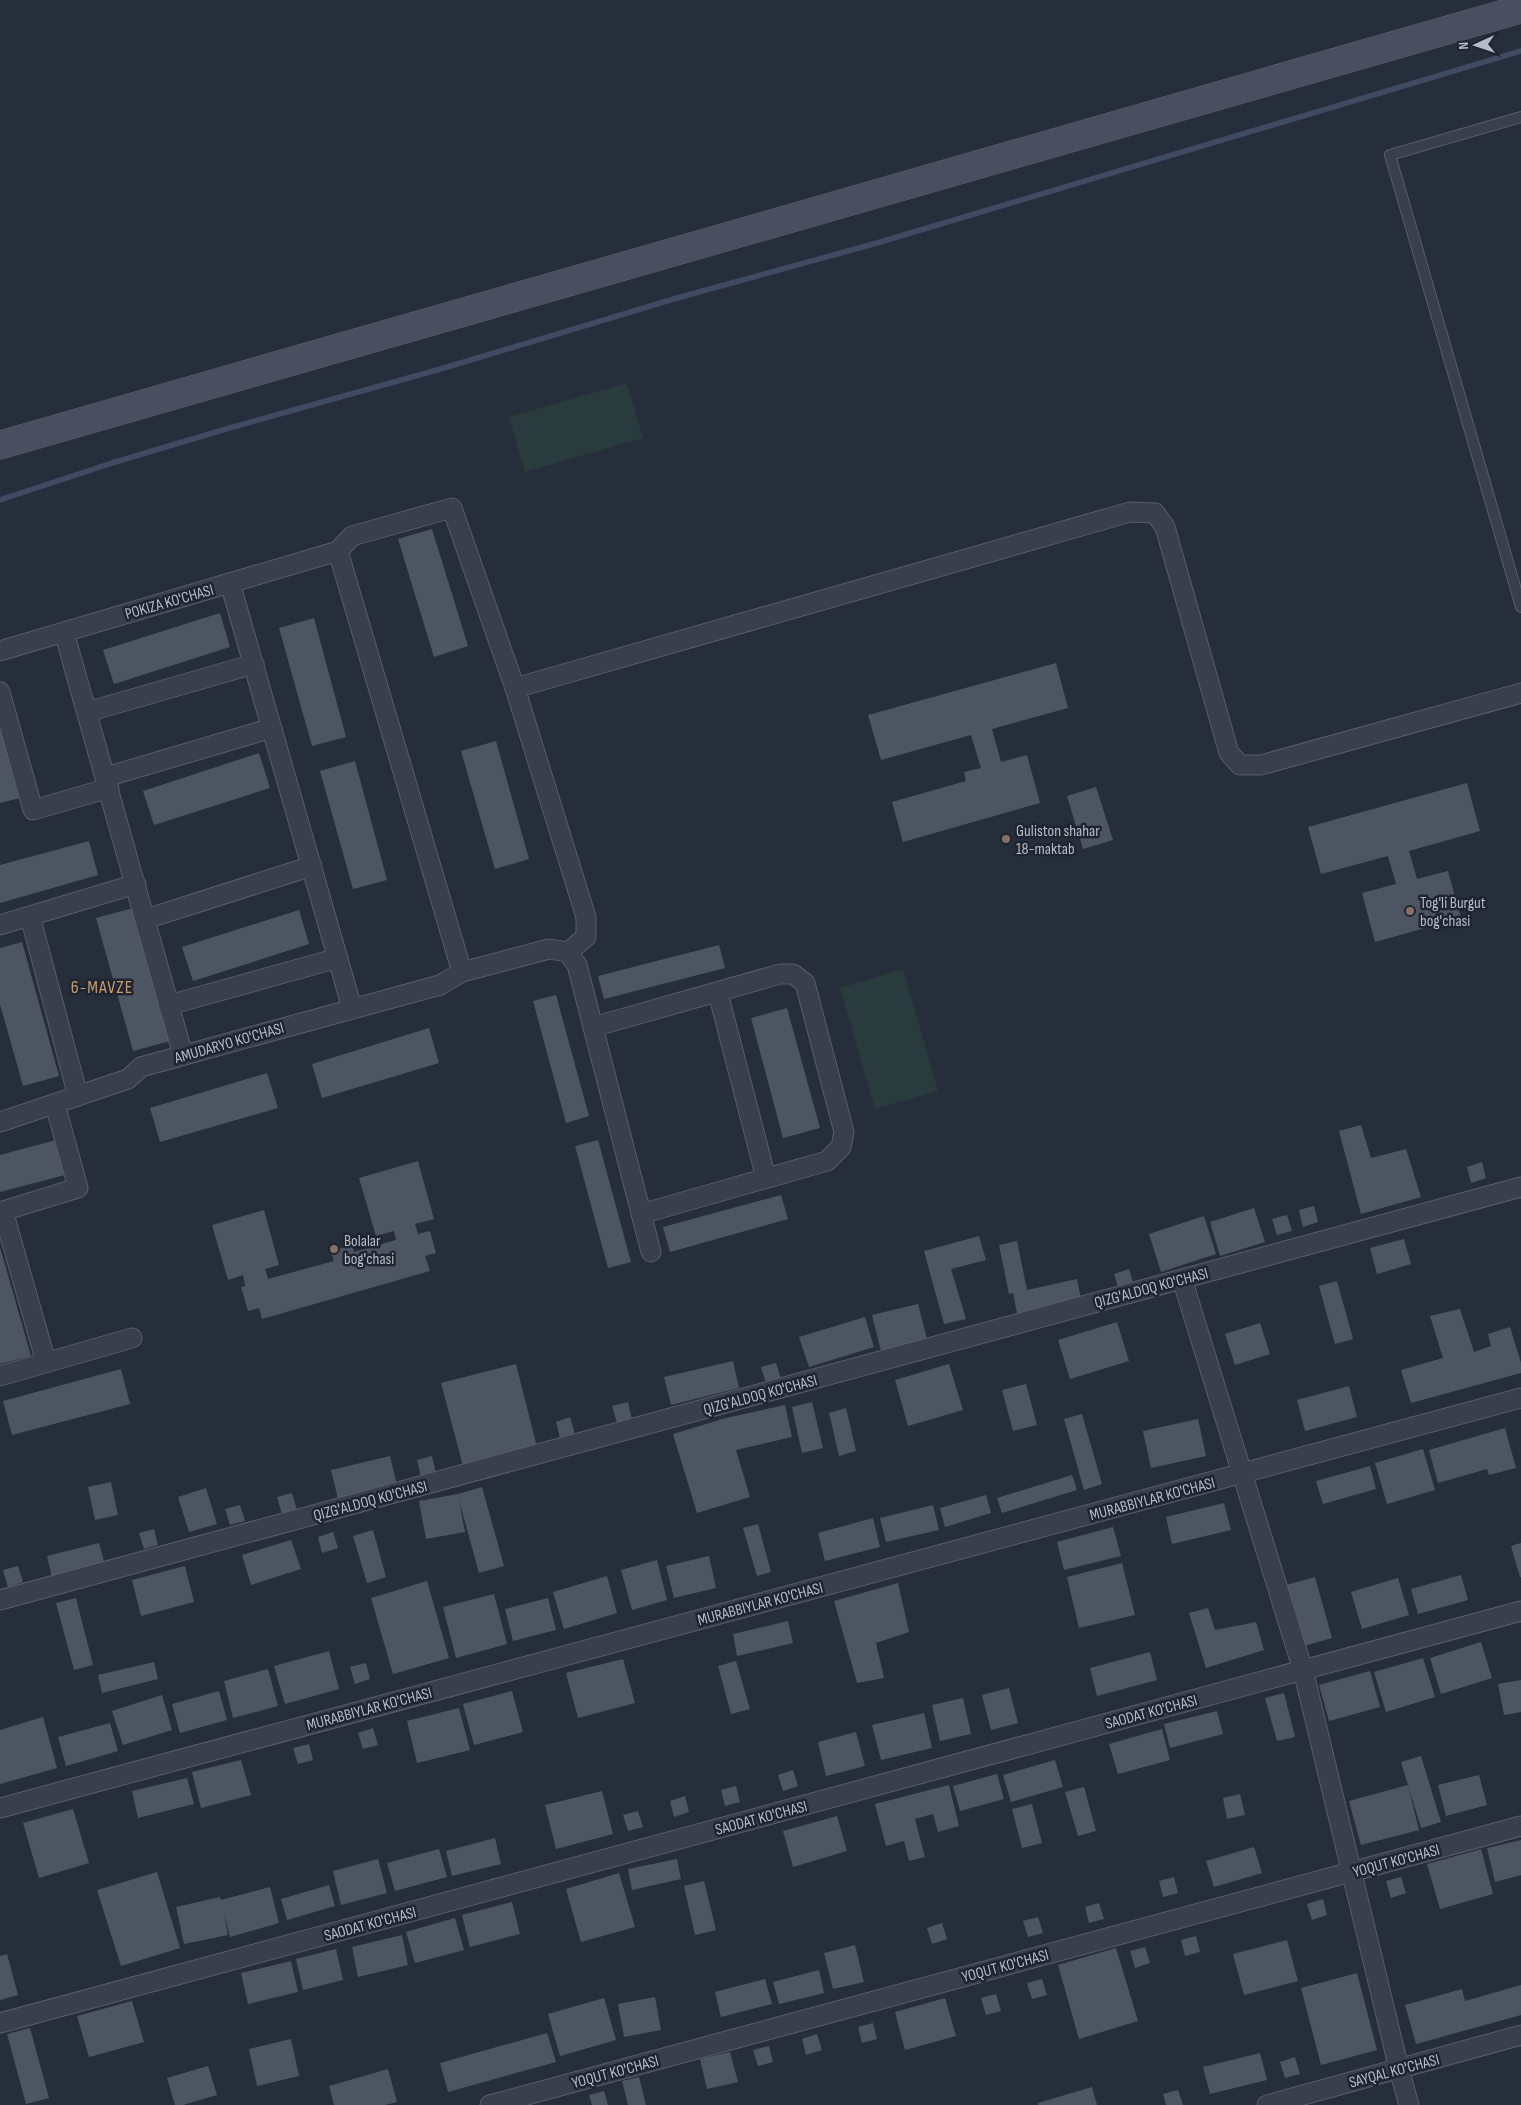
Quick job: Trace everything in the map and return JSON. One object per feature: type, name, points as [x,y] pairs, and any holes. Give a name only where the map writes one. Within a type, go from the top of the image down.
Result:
[{"type":"main road","points":[[0,445],[1521,9]]},
{"type":"street","points":[[462,972],[338,551],[352,536],[452,508],[516,688],[586,917],[586,937],[568,952],[577,965],[651,1252]]},
{"type":"street","points":[[516,688],[1130,512],[1155,513],[1165,527],[1229,753],[1240,765],[1261,765],[1521,693]]},
{"type":"street","name":"POKIZA KO'CHASI","points":[[0,651],[338,551]]},
{"type":"street","points":[[230,583],[352,1008]]},
{"type":"street","points":[[64,632],[183,1055]]},
{"type":"street","points":[[88,712],[254,664]]},
{"type":"street","points":[[0,692],[33,810],[107,782],[272,728]]},
{"type":"street","points":[[146,919],[312,866]]},
{"type":"street","points":[[0,925],[136,884]]},
{"type":"street","points":[[30,916],[78,1096]]},
{"type":"street","name":"AMUDARYO KO'CHASI","points":[[0,1122],[128,1079],[141,1067],[440,985],[462,972],[549,949],[568,952]]},
{"type":"street","points":[[169,1005],[338,958]]},
{"type":"street","points":[[593,1027],[780,974],[793,974],[805,983],[842,1123],[844,1132],[841,1147],[827,1161],[641,1214]]},
{"type":"street","points":[[718,993],[766,1178]]},
{"type":"street","points":[[46,1362],[2,1211],[78,1188],[55,1104]]},
{"type":"street","name":"QIZG'ALDOQ KO'CHASI","points":[[0,1600],[1521,1187]]},
{"type":"street","points":[[1182,1279],[1303,1670],[1409,2105]]},
{"type":"street","points":[[0,1376],[132,1338]]},
{"type":"street","name":"MURABBIYLAR KO'CHASI","points":[[0,1808],[1521,1398]]},
{"type":"street","name":"SAODAT KO'CHASI","points":[[0,2022],[1521,1611]]},
{"type":"street","name":"YOQUT KO'CHASI","points":[[490,2105],[1521,1826]]},
{"type":"street","name":"SAYQAL KO'CHASI","points":[[1267,2105],[1521,2035]]},
{"type":"lane","points":[[1521,117],[1390,155],[1521,607]]},
{"type":"shaded area","points":[[627,383],[643,438],[525,472],[509,417]]},
{"type":"shaded area","points":[[903,969],[938,1091],[875,1109],[840,988]]},
{"type":"building","points":[[432,529],[468,646],[434,657],[398,539]]},
{"type":"building","points":[[220,613],[230,647],[114,684],[103,650]]},
{"type":"building","points":[[314,618],[346,737],[312,746],[279,628]]},
{"type":"building","points":[[1056,663],[1068,708],[992,729],[1001,762],[1027,755],[1040,803],[903,842],[892,802],[966,781],[964,772],[981,768],[971,735],[881,760],[868,715]]},
{"type":"building","points":[[0,712],[24,797],[0,803]]},
{"type":"building","points":[[496,741],[529,859],[495,869],[461,751]]},
{"type":"building","points":[[259,753],[270,788],[154,825],[143,791]]},
{"type":"building","points":[[355,761],[387,880],[353,889],[320,771]]},
{"type":"building","points":[[1467,783],[1480,831],[1409,851],[1417,879],[1448,871],[1461,918],[1375,942],[1362,893],[1396,884],[1388,856],[1321,874],[1308,827]]},
{"type":"building","points":[[1096,787],[1113,840],[1083,849],[1067,796]]},
{"type":"building","points":[[89,841],[98,875],[0,903],[0,865]]},
{"type":"building","points":[[133,908],[170,1041],[133,1051],[96,918]]},
{"type":"building","points":[[299,910],[309,944],[193,981],[182,947]]},
{"type":"building","points":[[22,942],[59,1076],[23,1086],[0,1004],[0,948]]},
{"type":"building","points":[[719,945],[725,968],[604,999],[598,976]]},
{"type":"building","points":[[556,995],[589,1116],[566,1123],[533,1001]]},
{"type":"building","points":[[787,1008],[820,1128],[783,1138],[751,1018]]},
{"type":"building","points":[[429,1028],[439,1063],[322,1098],[312,1064]]},
{"type":"building","points":[[267,1073],[278,1108],[160,1142],[150,1108]]},
{"type":"building","points":[[1361,1125],[1371,1158],[1406,1149],[1421,1197],[1361,1214],[1339,1131]]},
{"type":"building","points":[[56,1140],[65,1175],[0,1192],[0,1155]]},
{"type":"building","points":[[598,1140],[631,1262],[608,1268],[575,1146]]},
{"type":"building","points":[[418,1161],[434,1219],[415,1224],[418,1234],[430,1231],[436,1253],[425,1256],[430,1271],[262,1319],[259,1308],[248,1311],[241,1287],[245,1286],[243,1275],[228,1280],[212,1225],[264,1210],[279,1265],[265,1269],[268,1279],[334,1261],[331,1251],[352,1245],[354,1252],[396,1240],[394,1231],[376,1236],[359,1178]]},
{"type":"building","points":[[1482,1162],[1486,1178],[1471,1183],[1467,1167]]},
{"type":"building","points":[[781,1195],[788,1219],[670,1252],[663,1227]]},
{"type":"building","points":[[1314,1206],[1318,1222],[1303,1227],[1299,1210]]},
{"type":"building","points":[[1254,1208],[1265,1242],[1220,1256],[1210,1222]]},
{"type":"building","points":[[1287,1215],[1292,1231],[1277,1235],[1272,1219]]},
{"type":"building","points":[[1204,1216],[1216,1254],[1161,1272],[1149,1234]]},
{"type":"building","points":[[979,1236],[986,1260],[951,1269],[966,1319],[944,1324],[924,1251]]},
{"type":"building","points":[[1404,1239],[1411,1264],[1377,1274],[1370,1248]]},
{"type":"building","points":[[1017,1241],[1027,1290],[1077,1279],[1081,1299],[1017,1313],[1013,1293],[1009,1294],[999,1245]]},
{"type":"building","points":[[0,1247],[31,1356],[0,1364]]},
{"type":"building","points":[[1129,1269],[1134,1286],[1119,1290],[1114,1274]]},
{"type":"building","points":[[1337,1281],[1353,1339],[1335,1344],[1319,1286]]},
{"type":"building","points":[[918,1304],[927,1339],[881,1351],[872,1315]]},
{"type":"building","points":[[1460,1309],[1474,1352],[1491,1346],[1488,1334],[1510,1327],[1521,1363],[1521,1373],[1411,1403],[1401,1370],[1443,1358],[1430,1316]]},
{"type":"building","points":[[865,1317],[874,1347],[809,1367],[799,1337]]},
{"type":"building","points":[[1117,1322],[1129,1361],[1070,1379],[1058,1340]]},
{"type":"building","points":[[1260,1323],[1270,1354],[1235,1365],[1225,1334]]},
{"type":"building","points":[[733,1361],[739,1388],[671,1405],[664,1377]]},
{"type":"building","points":[[776,1363],[781,1379],[766,1383],[761,1367]]},
{"type":"building","points":[[516,1364],[537,1447],[463,1466],[441,1383]]},
{"type":"building","points":[[949,1364],[963,1410],[908,1426],[895,1380]]},
{"type":"building","points":[[121,1369],[130,1404],[12,1435],[3,1401]]},
{"type":"building","points":[[1026,1384],[1037,1425],[1013,1431],[1002,1390]]},
{"type":"building","points":[[1349,1386],[1357,1417],[1305,1431],[1297,1400]]},
{"type":"building","points":[[628,1402],[632,1419],[617,1423],[612,1406]]},
{"type":"building","points":[[812,1402],[823,1448],[802,1453],[792,1407]]},
{"type":"building","points":[[785,1405],[792,1437],[736,1450],[750,1497],[697,1513],[673,1434],[726,1418]]},
{"type":"building","points":[[846,1408],[856,1451],[839,1456],[829,1413]]},
{"type":"building","points":[[1082,1414],[1102,1484],[1084,1490],[1064,1419]]},
{"type":"building","points":[[570,1417],[575,1434],[560,1438],[556,1422]]},
{"type":"building","points":[[1198,1419],[1206,1456],[1151,1468],[1143,1431]]},
{"type":"building","points":[[1505,1428],[1516,1468],[1489,1475],[1487,1469],[1438,1483],[1429,1450]]},
{"type":"building","points":[[1423,1449],[1435,1490],[1387,1504],[1375,1463]]},
{"type":"building","points":[[390,1456],[397,1485],[338,1499],[331,1470]]},
{"type":"building","points":[[432,1456],[436,1473],[421,1477],[417,1460]]},
{"type":"building","points":[[1370,1466],[1376,1489],[1323,1504],[1316,1481]]},
{"type":"building","points":[[1072,1475],[1077,1490],[1002,1513],[997,1498]]},
{"type":"building","points":[[111,1482],[118,1515],[95,1520],[88,1487]]},
{"type":"building","points":[[482,1487],[504,1566],[479,1573],[459,1500],[465,1532],[426,1539],[419,1501],[458,1494]]},
{"type":"building","points":[[206,1488],[217,1524],[189,1532],[178,1497]]},
{"type":"building","points":[[292,1493],[297,1510],[282,1514],[277,1497]]},
{"type":"building","points":[[986,1495],[991,1513],[945,1527],[940,1508]]},
{"type":"building","points":[[1224,1503],[1231,1530],[1172,1544],[1166,1517]]},
{"type":"building","points":[[240,1505],[245,1521],[230,1525],[225,1509]]},
{"type":"building","points":[[933,1505],[939,1530],[886,1542],[880,1518]]},
{"type":"building","points":[[873,1518],[880,1547],[825,1561],[818,1533]]},
{"type":"building","points":[[758,1524],[771,1572],[757,1576],[743,1528]]},
{"type":"building","points":[[1113,1527],[1121,1556],[1064,1570],[1057,1542]]},
{"type":"building","points":[[154,1529],[158,1545],[144,1549],[139,1533]]},
{"type":"building","points":[[373,1530],[386,1577],[367,1583],[353,1536]]},
{"type":"building","points":[[333,1532],[338,1548],[322,1553],[318,1537]]},
{"type":"building","points":[[291,1540],[301,1569],[251,1585],[242,1555]]},
{"type":"building","points":[[99,1543],[105,1565],[52,1578],[47,1556]]},
{"type":"building","points":[[1521,1543],[1521,1577],[1520,1577],[1511,1546]]},
{"type":"building","points":[[709,1556],[716,1588],[674,1598],[666,1566]]},
{"type":"building","points":[[657,1560],[667,1600],[632,1610],[621,1570]]},
{"type":"building","points":[[1122,1563],[1135,1615],[1079,1628],[1067,1577]]},
{"type":"building","points":[[18,1566],[23,1582],[8,1587],[3,1570]]},
{"type":"building","points":[[185,1566],[194,1602],[141,1616],[132,1580]]},
{"type":"building","points":[[1461,1575],[1468,1600],[1418,1614],[1411,1589]]},
{"type":"building","points":[[607,1576],[617,1613],[564,1629],[553,1592]]},
{"type":"building","points":[[1315,1577],[1332,1638],[1304,1646],[1286,1585]]},
{"type":"building","points":[[1398,1578],[1409,1615],[1362,1629],[1351,1592]]},
{"type":"building","points":[[427,1581],[449,1658],[393,1674],[371,1598]]},
{"type":"building","points":[[898,1583],[909,1632],[876,1643],[884,1678],[857,1683],[834,1601]]},
{"type":"building","points":[[494,1594],[507,1644],[456,1658],[443,1607]]},
{"type":"building","points":[[76,1598],[93,1665],[74,1670],[56,1603]]},
{"type":"building","points":[[548,1598],[556,1630],[513,1641],[505,1609]]},
{"type":"building","points":[[1208,1608],[1215,1630],[1256,1622],[1264,1650],[1206,1668],[1189,1613]]},
{"type":"building","points":[[788,1621],[793,1643],[737,1656],[733,1634]]},
{"type":"building","points":[[1481,1642],[1492,1678],[1441,1694],[1430,1658]]},
{"type":"building","points":[[329,1651],[339,1689],[285,1704],[274,1666]]},
{"type":"building","points":[[1150,1652],[1157,1680],[1097,1696],[1090,1668]]},
{"type":"building","points":[[1423,1658],[1435,1697],[1386,1712],[1374,1672]]},
{"type":"building","points":[[623,1659],[635,1703],[578,1718],[566,1673]]},
{"type":"building","points":[[736,1661],[750,1709],[731,1714],[718,1666]]},
{"type":"building","points":[[154,1662],[158,1679],[102,1693],[98,1675]]},
{"type":"building","points":[[366,1663],[370,1679],[355,1684],[350,1667]]},
{"type":"building","points":[[268,1669],[278,1706],[233,1718],[224,1681]]},
{"type":"building","points":[[1370,1671],[1380,1707],[1329,1721],[1319,1685]]},
{"type":"building","points":[[1521,1680],[1521,1712],[1504,1715],[1498,1684]]},
{"type":"building","points":[[1009,1688],[1018,1723],[991,1730],[982,1695]]},
{"type":"building","points":[[219,1691],[227,1720],[180,1733],[172,1704]]},
{"type":"building","points":[[512,1691],[523,1732],[474,1745],[463,1704]]},
{"type":"building","points":[[1284,1693],[1295,1737],[1277,1741],[1265,1698]]},
{"type":"building","points":[[162,1695],[172,1730],[123,1745],[112,1711]]},
{"type":"building","points":[[963,1698],[971,1734],[940,1741],[932,1705]]},
{"type":"building","points":[[459,1708],[470,1750],[417,1763],[407,1721]]},
{"type":"building","points":[[1217,1711],[1223,1734],[1170,1748],[1164,1724]]},
{"type":"building","points":[[924,1713],[932,1748],[881,1760],[872,1725]]},
{"type":"building","points":[[43,1717],[57,1768],[0,1784],[0,1730]]},
{"type":"building","points":[[110,1723],[118,1751],[66,1766],[58,1737]]},
{"type":"building","points":[[373,1728],[378,1745],[363,1749],[358,1733]]},
{"type":"building","points":[[1162,1729],[1170,1760],[1118,1774],[1109,1744]]},
{"type":"building","points":[[856,1732],[865,1766],[826,1776],[818,1742]]},
{"type":"building","points":[[309,1744],[313,1760],[298,1764],[293,1748]]},
{"type":"building","points":[[1421,1756],[1441,1822],[1421,1828],[1401,1762]]},
{"type":"building","points":[[241,1760],[251,1795],[201,1808],[192,1772]]},
{"type":"building","points":[[1055,1760],[1063,1787],[1011,1802],[1003,1775]]},
{"type":"building","points":[[793,1770],[798,1786],[783,1791],[778,1775]]},
{"type":"building","points":[[997,1774],[1004,1799],[960,1811],[953,1786]]},
{"type":"building","points":[[1479,1775],[1487,1805],[1446,1816],[1438,1785]]},
{"type":"building","points":[[187,1778],[194,1804],[138,1818],[132,1791]]},
{"type":"building","points":[[949,1785],[959,1826],[938,1832],[933,1814],[915,1819],[925,1857],[909,1861],[904,1841],[886,1846],[875,1804]]},
{"type":"building","points":[[1408,1785],[1419,1830],[1361,1845],[1349,1801]]},
{"type":"building","points":[[736,1786],[740,1802],[725,1806],[721,1790]]},
{"type":"building","points":[[1084,1787],[1096,1831],[1078,1836],[1065,1792]]},
{"type":"building","points":[[602,1791],[613,1834],[556,1849],[545,1805]]},
{"type":"building","points":[[1240,1794],[1245,1815],[1227,1819],[1223,1798]]},
{"type":"building","points":[[685,1796],[689,1812],[674,1817],[670,1801]]},
{"type":"building","points":[[1032,1804],[1042,1843],[1022,1848],[1012,1809]]},
{"type":"building","points":[[73,1809],[89,1863],[39,1878],[23,1823]]},
{"type":"building","points":[[638,1811],[643,1827],[628,1831],[623,1815]]},
{"type":"building","points":[[837,1816],[847,1851],[793,1867],[783,1831]]},
{"type":"building","points":[[495,1838],[501,1864],[452,1876],[446,1851]]},
{"type":"building","points":[[1521,1840],[1521,1875],[1495,1882],[1487,1848]]},
{"type":"building","points":[[1254,1847],[1262,1873],[1214,1887],[1206,1861]]},
{"type":"building","points":[[439,1849],[447,1877],[395,1891],[387,1863]]},
{"type":"building","points":[[1481,1849],[1493,1894],[1440,1909],[1427,1864]]},
{"type":"building","points":[[378,1859],[387,1893],[341,1905],[333,1871]]},
{"type":"building","points":[[677,1859],[681,1879],[632,1890],[628,1869]]},
{"type":"building","points":[[157,1872],[180,1948],[121,1966],[97,1890]]},
{"type":"building","points":[[619,1873],[635,1927],[581,1942],[566,1889]]},
{"type":"building","points":[[1174,1877],[1178,1893],[1163,1897],[1159,1881]]},
{"type":"building","points":[[1401,1877],[1406,1893],[1391,1898],[1386,1881]]},
{"type":"building","points":[[704,1881],[716,1930],[695,1935],[684,1886]]},
{"type":"building","points":[[329,1885],[335,1906],[287,1920],[281,1899]]},
{"type":"building","points":[[270,1887],[279,1923],[230,1937],[224,1912],[228,1935],[184,1944],[176,1907],[220,1897],[221,1900]]},
{"type":"building","points":[[1323,1899],[1327,1915],[1312,1920],[1307,1904]]},
{"type":"building","points":[[512,1902],[520,1934],[470,1947],[462,1915]]},
{"type":"building","points":[[1099,1903],[1104,1919],[1089,1923],[1085,1907]]},
{"type":"building","points":[[1038,1917],[1043,1933],[1028,1937],[1023,1921]]},
{"type":"building","points":[[455,1918],[464,1950],[415,1963],[406,1932]]},
{"type":"building","points":[[942,1923],[947,1939],[932,1944],[927,1928]]},
{"type":"building","points":[[402,1935],[408,1965],[358,1977],[352,1947]]},
{"type":"building","points":[[1196,1936],[1200,1952],[1185,1956],[1181,1940]]},
{"type":"building","points":[[1287,1940],[1298,1981],[1244,1995],[1233,1954]]},
{"type":"building","points":[[855,1945],[864,1982],[833,1989],[824,1953]]},
{"type":"building","points":[[1145,1947],[1150,1963],[1135,1968],[1130,1951]]},
{"type":"building","points":[[1116,1948],[1138,2021],[1079,2039],[1058,1965]]},
{"type":"building","points":[[336,1949],[343,1980],[303,1990],[296,1959]]},
{"type":"building","points":[[7,1954],[18,1995],[0,2000],[0,1956]]},
{"type":"building","points":[[291,1961],[298,1992],[248,2004],[241,1973]]},
{"type":"building","points":[[819,1970],[824,1993],[779,2004],[773,1982]]},
{"type":"building","points":[[1357,1973],[1377,2050],[1321,2065],[1301,1988]]},
{"type":"building","points":[[765,1979],[772,2004],[721,2017],[715,1992]]},
{"type":"building","points":[[1042,1979],[1047,1995],[1032,1999],[1027,1983]]},
{"type":"building","points":[[1521,1985],[1521,2015],[1416,2044],[1405,2005],[1462,1989],[1465,2001]]},
{"type":"building","points":[[996,1994],[1001,2011],[986,2015],[981,1998]]},
{"type":"building","points":[[655,1997],[661,2030],[624,2037],[618,2004]]},
{"type":"building","points":[[604,1998],[616,2040],[560,2056],[548,2014]]},
{"type":"building","points":[[945,1998],[956,2036],[905,2050],[895,2012]]},
{"type":"building","points":[[132,2001],[144,2042],[89,2057],[77,2016]]},
{"type":"building","points":[[873,2023],[877,2039],[862,2043],[858,2027]]},
{"type":"building","points":[[30,2028],[49,2098],[26,2104],[7,2034]]},
{"type":"building","points":[[547,2033],[556,2062],[448,2092],[440,2063]]},
{"type":"building","points":[[817,2034],[822,2050],[806,2055],[802,2039]]},
{"type":"building","points":[[291,2039],[299,2076],[257,2086],[249,2049]]},
{"type":"building","points":[[769,2046],[773,2062],[758,2066],[753,2050]]},
{"type":"building","points":[[730,2052],[738,2082],[707,2089],[700,2059]]},
{"type":"building","points":[[1260,2053],[1267,2080],[1210,2094],[1203,2067]]},
{"type":"building","points":[[1295,2057],[1300,2074],[1285,2078],[1280,2062]]},
{"type":"building","points":[[208,2066],[217,2095],[183,2105],[175,2105],[167,2078]]},
{"type":"building","points":[[388,2069],[397,2102],[385,2105],[334,2105],[329,2086]]},
{"type":"building","points":[[639,2077],[646,2105],[628,2105],[622,2081]]},
{"type":"building","points":[[1092,2087],[1097,2105],[1038,2105],[1038,2103]]},
{"type":"building","points":[[1178,2090],[1183,2105],[1166,2105],[1163,2094]]},
{"type":"building","points":[[604,2091],[608,2105],[592,2105],[589,2095]]},
{"type":"waterway","points":[[0,500],[112,463],[226,429],[444,368],[677,298],[877,243],[1521,51]]},
{"type":"place","name":"Guliston shahar 18-maktab","points":[[1006,839]]},
{"type":"place","name":"Tog'li Burgut bog'chasi","points":[[1410,911]]},
{"type":"place","name":"Bolalar bog'chasi","points":[[334,1249]]},
{"type":"district","name":"6-MAVZE","points":[[102,987]]}]
